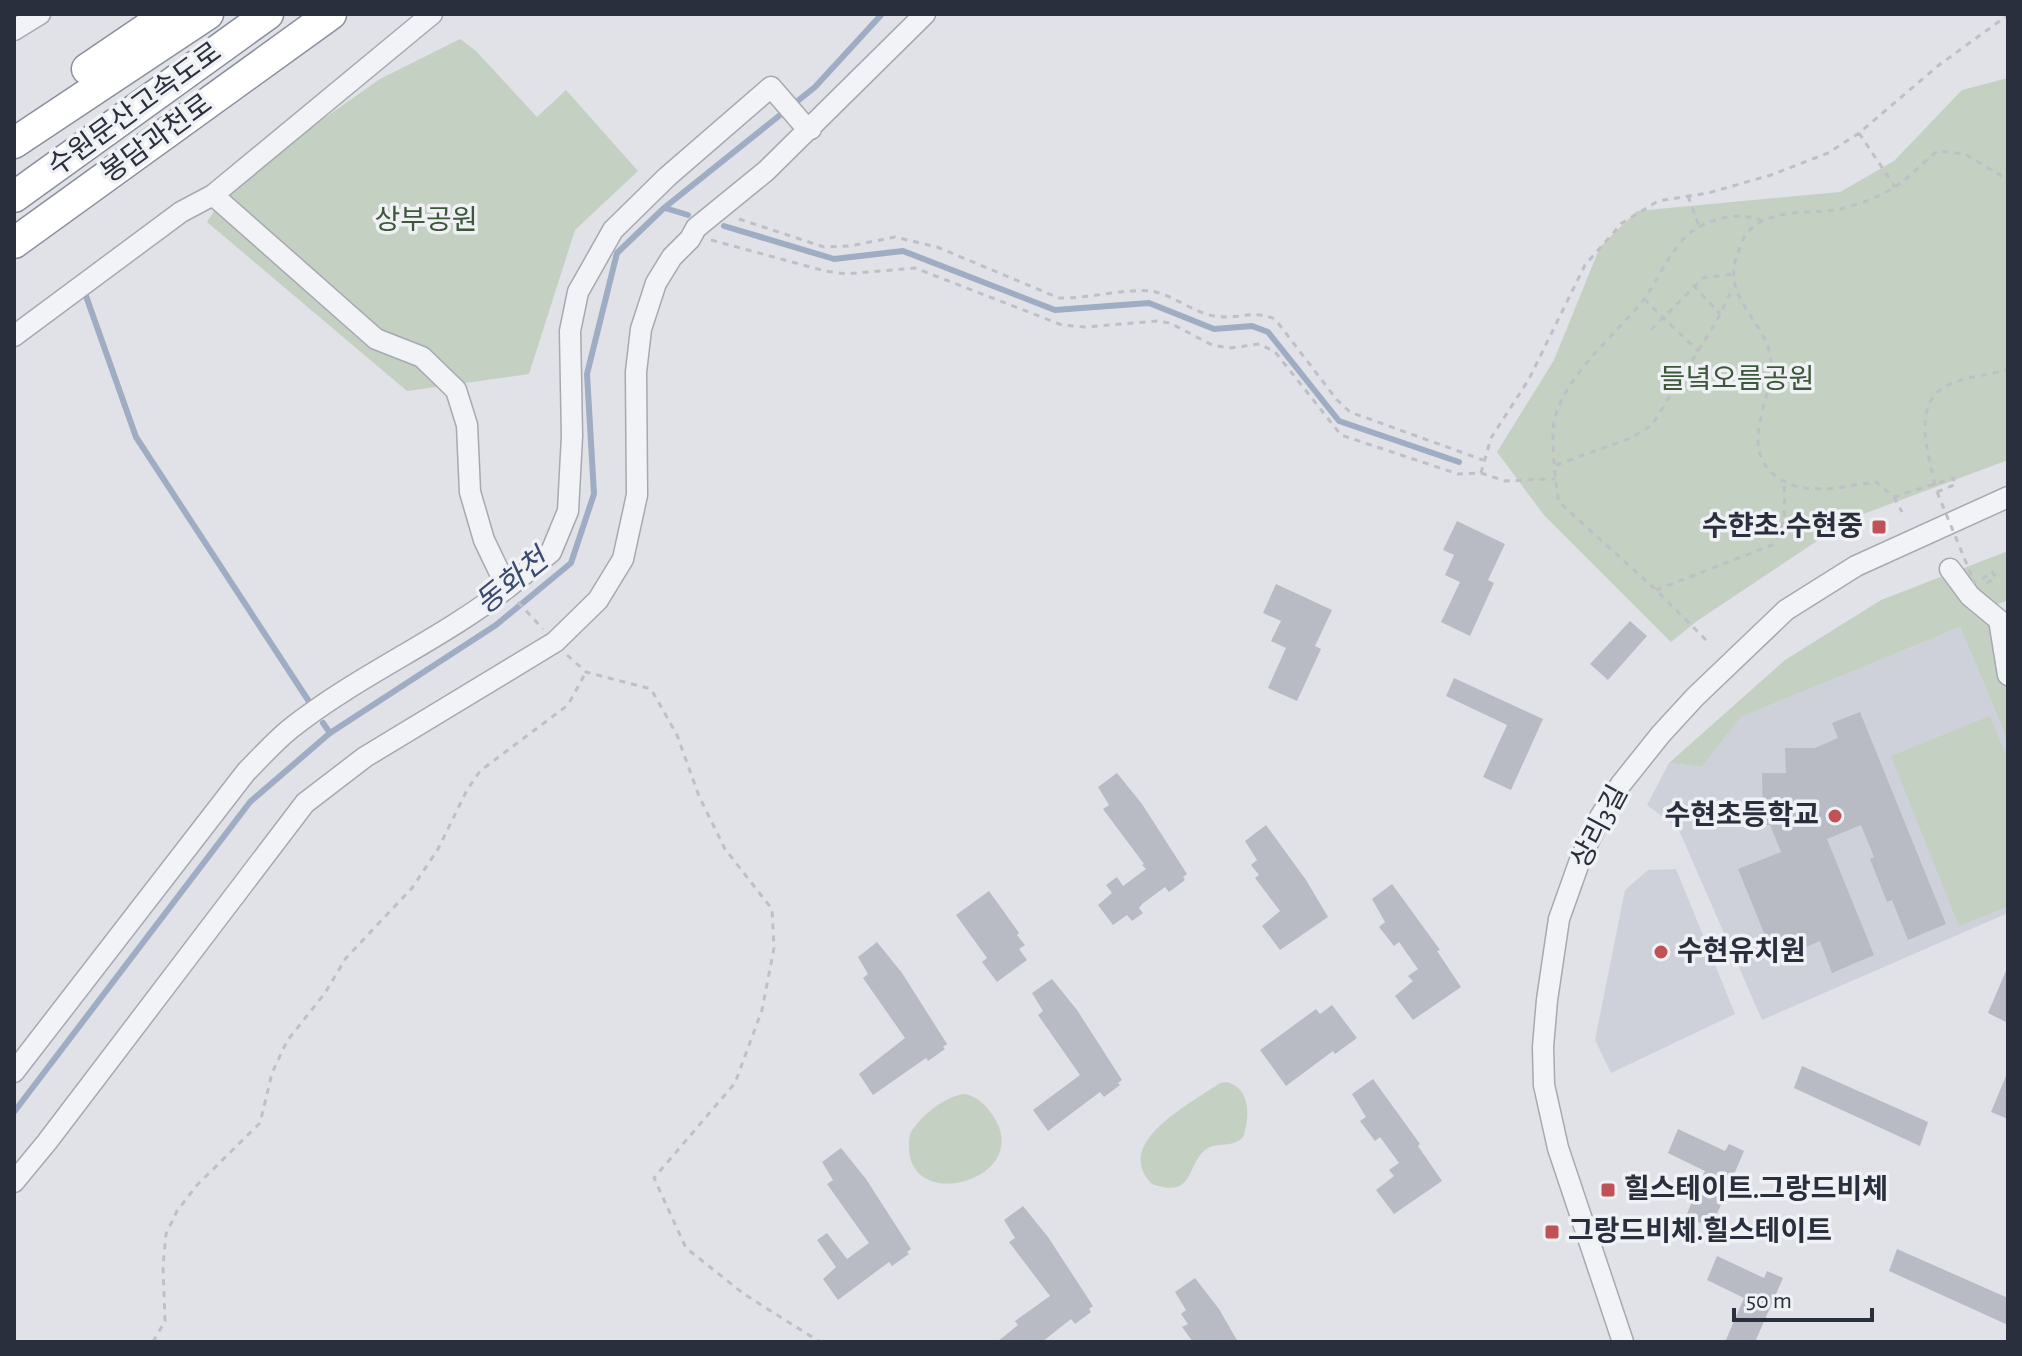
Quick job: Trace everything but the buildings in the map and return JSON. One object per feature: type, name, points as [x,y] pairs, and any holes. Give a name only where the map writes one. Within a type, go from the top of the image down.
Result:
[{"type":"highway","points":[[14,120],[168,14]]},
{"type":"highway","name":"수원문산고속도로","points":[[14,143],[208,14]]},
{"type":"highway","name":"봉담과천로","points":[[14,243],[331,14]]},
{"type":"highway","name":"수원문산고속도로","points":[[14,197],[262,19]]},
{"type":"street","points":[[14,30],[40,14]]},
{"type":"street","points":[[14,336],[181,212],[213,195],[432,14]]},
{"type":"street","points":[[14,1182],[305,803],[365,757],[552,639],[598,600],[623,559],[637,495],[636,372],[641,329],[656,283],[696,228],[766,171],[807,126],[925,14]]},
{"type":"street","points":[[14,1072],[246,772],[289,730],[375,672],[510,593],[551,552],[568,511],[572,436],[570,331],[578,292],[613,230],[667,177],[771,87],[807,126]]},
{"type":"street","points":[[213,195],[376,339],[422,357],[456,390],[467,425],[470,492],[484,540],[510,593]]},
{"type":"street","name":"상리3길","points":[[1623,1342],[1558,1148],[1544,1085],[1547,1000],[1559,919],[1580,860],[1600,817],[1621,784],[1661,734],[1786,610],[1856,566],[2008,497]]},
{"type":"street","points":[[1950,569],[1970,596],[1999,620],[2008,675]]},
{"type":"path","points":[[1481,473],[1491,438],[1529,379],[1585,265],[1622,223],[1658,201],[1771,175],[1828,153],[1859,133],[1939,65],[2008,15]]},
{"type":"path","points":[[1859,133],[1895,187]]},
{"type":"path","points":[[1902,512],[1894,497],[1876,482],[1803,489],[1784,482],[1765,465],[1760,453],[1760,415],[1770,375],[1767,347],[1737,297],[1733,274],[1735,261],[1745,236],[1763,221],[1773,217],[1840,209],[1895,187],[1938,151],[1965,154],[2008,180]]},
{"type":"path","points":[[1688,196],[1699,226]]},
{"type":"path","points":[[717,212],[824,247],[850,246],[895,237],[937,247],[1059,298],[1080,299],[1148,291],[1163,294],[1211,315],[1259,313],[1275,319],[1337,400],[1350,412],[1483,460]]},
{"type":"path","points":[[1706,640],[1656,590],[1562,506],[1557,495],[1554,422],[1569,388],[1644,299],[1682,239],[1699,226],[1740,215],[1763,221]]},
{"type":"path","points":[[690,239],[716,240],[825,271],[846,274],[915,268],[1062,325],[1085,327],[1157,321],[1170,323],[1212,345],[1229,348],[1260,344],[1276,353],[1341,435],[1458,474],[1481,473],[1505,481],[1557,479]]},
{"type":"path","points":[[1651,330],[1703,278],[1733,274]]},
{"type":"path","points":[[1693,285],[1720,314]]},
{"type":"path","points":[[1556,465],[1643,433],[1652,425],[1734,286]]},
{"type":"path","points":[[1644,299],[1698,351]]},
{"type":"path","points":[[1935,485],[1924,424],[1933,396],[1947,385],[2008,370]]},
{"type":"path","points":[[1894,497],[1953,478],[1956,484],[1937,492],[1975,584]]},
{"type":"path","points":[[1656,590],[1772,545],[1778,539],[1785,507],[1784,482]]},
{"type":"path","points":[[510,593],[586,672],[651,689],[677,735],[699,796],[725,849],[772,909],[774,948],[762,1010],[735,1083],[654,1178],[686,1248],[744,1294],[820,1342]]},
{"type":"path","points":[[153,1342],[165,1321],[163,1266],[166,1234],[177,1211],[197,1185],[260,1123],[272,1073],[287,1041],[325,993],[346,958],[412,888],[438,849],[467,790],[480,771],[568,705],[586,672]]},
{"type":"shaded area","name":"수현초등학교","points":[[1960,627],[2008,741],[2008,913],[1762,1020],[1678,828],[1647,805],[1669,763],[1702,767],[1741,717]]},
{"type":"shaded area","name":"수현유치원","points":[[1676,869],[1735,1014],[1611,1073],[1595,1040],[1625,890],[1648,870]]},
{"type":"green space","name":"상부공원","points":[[460,39],[475,50],[537,117],[566,90],[638,171],[575,230],[529,374],[407,391],[207,222],[231,184],[380,79]]},
{"type":"green space","name":"들녘오름공원","points":[[2008,78],[2008,460],[1850,519],[1697,621],[1671,642],[1544,515],[1497,452],[1554,360],[1600,247],[1637,211],[1840,192],[1894,161],[1962,90]]},
{"type":"green space","points":[[2008,551],[2008,600],[1998,604],[2008,629],[2008,741],[1960,627],[1741,717],[1702,767],[1669,763],[1785,660],[1881,600]]},
{"type":"green space","points":[[1990,716],[2008,760],[2008,906],[1959,926],[1891,756]]},
{"type":"green space","points":[[1227,1082],[1241,1091],[1247,1105],[1243,1137],[1235,1143],[1208,1148],[1188,1177],[1176,1187],[1152,1184],[1142,1169],[1141,1154],[1148,1139],[1175,1113],[1220,1083]]},
{"type":"green space","points":[[963,1094],[977,1099],[989,1110],[1002,1141],[996,1160],[981,1174],[961,1182],[940,1183],[922,1176],[911,1160],[910,1134],[933,1109]]},
{"type":"waterway","name":"동화천","points":[[14,1112],[250,802],[330,733],[496,625],[571,563],[594,494],[587,374],[617,253],[664,208],[815,87],[882,14]]},
{"type":"waterway","points":[[665,208],[688,215]]},
{"type":"waterway","points":[[724,226],[834,259],[903,251],[1055,310],[1149,303],[1214,329],[1252,326],[1268,332],[1339,421],[1459,462]]},
{"type":"waterway","points":[[86,296],[136,437],[308,700]]},
{"type":"waterway","points":[[323,723],[330,733]]},
{"type":"place","name":"수햔초.수현중","points":[[1879,527]]},
{"type":"place","name":"수현초등학교","points":[[1835,816]]},
{"type":"place","name":"수현유치원","points":[[1661,952]]},
{"type":"place","name":"힐스테이트.그랑드비체","points":[[1608,1190]]},
{"type":"place","name":"그랑드비체.힐스테이트","points":[[1552,1232]]}]
